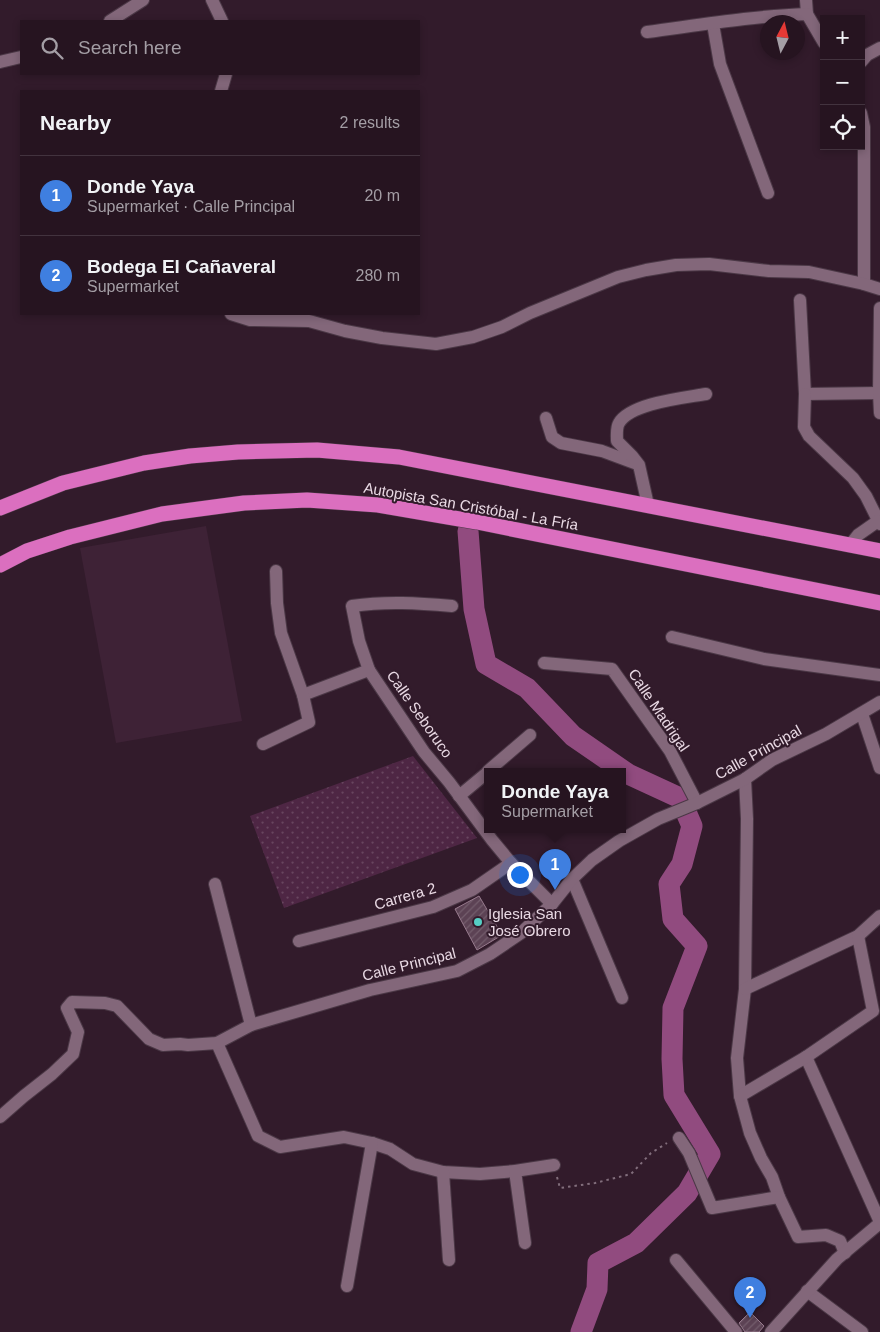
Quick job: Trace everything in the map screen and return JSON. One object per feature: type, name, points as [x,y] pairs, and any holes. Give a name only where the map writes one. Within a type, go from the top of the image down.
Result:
[{"type":"highway","points":[[0,508],[63,483],[144,463],[238,452],[317,450],[398,457],[880,551]]},
{"type":"highway","name":"Autopista San Cristóbal - La Fría","points":[[0,565],[27,551],[70,537],[162,514],[244,503],[307,500],[378,505],[477,522],[880,603]]},
{"type":"street","points":[[112,20],[143,0]]},
{"type":"street","points":[[212,0],[222,20]]},
{"type":"street","points":[[806,0],[807,14],[820,36]]},
{"type":"street","points":[[647,32],[759,17],[807,14]]},
{"type":"street","points":[[713,24],[720,64],[768,193]]},
{"type":"street","points":[[863,60],[867,55],[880,48]]},
{"type":"street","points":[[0,62],[20,57]]},
{"type":"street","points":[[221,90],[226,75]]},
{"type":"street","points":[[864,150],[864,284]]},
{"type":"street","points":[[234,315],[250,320],[308,320],[345,331],[382,338],[436,344],[473,337],[502,328],[530,313],[618,276],[676,265],[709,264],[769,271],[809,272],[864,284],[880,290]]},
{"type":"street","points":[[800,300],[805,394],[804,428],[809,436],[853,478],[866,496],[879,523],[858,535],[850,545]]},
{"type":"street","points":[[880,308],[880,413]]},
{"type":"street","points":[[805,394],[879,393]]},
{"type":"street","points":[[648,505],[639,465],[617,441],[617,428],[624,416],[647,405],[706,394]]},
{"type":"street","points":[[546,418],[552,436],[561,443],[602,451],[639,465]]},
{"type":"street","points":[[263,744],[309,722],[303,695],[281,633],[277,604],[276,571]]},
{"type":"street","name":"Calle Seboruco","points":[[452,606],[396,602],[352,606],[359,641],[369,670],[424,752],[484,829]]},
{"type":"street","points":[[672,637],[764,659],[880,675]]},
{"type":"street","name":"Calle Madrigal","points":[[544,664],[612,669],[670,752],[697,804]]},
{"type":"street","points":[[303,695],[369,670]]},
{"type":"street","name":"Calle Principal","points":[[0,1117],[52,1074],[72,1054],[78,1032],[67,1008],[72,1002],[105,1003],[117,1006],[148,1039],[162,1045],[218,1043],[251,1025],[370,990],[457,971],[490,954],[521,934],[552,904],[572,879],[592,860],[619,841],[658,819],[697,804],[745,779],[772,760],[826,734],[880,703]]},
{"type":"street","points":[[862,714],[880,768]]},
{"type":"street","points":[[493,768],[530,736]]},
{"type":"street","points":[[459,796],[484,775]]},
{"type":"street","points":[[745,779],[747,818],[745,989],[737,1058],[740,1096],[750,1133],[772,1177],[779,1197],[798,1237],[826,1235],[840,1241],[845,1253]]},
{"type":"street","name":"Calle Seboruco","points":[[487,833],[511,863],[552,904]]},
{"type":"street","name":"Carrera 2","points":[[299,941],[434,907],[472,890],[511,863]]},
{"type":"street","points":[[572,879],[622,998]]},
{"type":"street","points":[[215,884],[251,1025]]},
{"type":"street","points":[[745,989],[858,936],[880,916]]},
{"type":"street","points":[[740,1096],[877,1016],[858,936]]},
{"type":"street","points":[[218,1043],[258,1136],[280,1147],[344,1137],[390,1149],[413,1164],[443,1172],[480,1174],[554,1165]]},
{"type":"street","points":[[771,1332],[837,1259],[880,1222],[806,1057]]},
{"type":"street","points":[[679,1138],[689,1153],[712,1208],[779,1197]]},
{"type":"street","points":[[347,1286],[372,1143]]},
{"type":"street","points":[[515,1171],[525,1243]]},
{"type":"street","points":[[443,1172],[449,1260]]},
{"type":"street","points":[[676,1260],[736,1332]]},
{"type":"street","points":[[807,1291],[862,1332]]},
{"type":"path","points":[[554,1165],[560,1188],[595,1183],[632,1174],[651,1153],[679,1138]]},
{"type":"shaded area","points":[[206,526],[242,721],[116,743],[80,548]]},
{"type":"shaded area","points":[[413,756],[477,838],[284,908],[250,816]]},
{"type":"building","name":"Iglesia San José Obrero","points":[[479,896],[502,935],[477,950],[455,909]]},
{"type":"building","points":[[750,1312],[764,1326],[759,1332],[745,1332],[739,1323]]},
{"type":"waterway","points":[[468,531],[474,609],[486,664],[527,688],[573,736],[619,768]]},
{"type":"waterway","points":[[581,1332],[597,1289],[598,1263],[636,1243],[687,1193],[710,1154],[674,1095],[672,1059],[673,1008],[697,946],[673,919],[669,884],[682,864],[692,826],[680,798],[626,773]]},
{"type":"place","name":"Donde Yaya","points":[[555,890]]},
{"type":"place","name":"Iglesia San José Obrero","points":[[478,922]]},
{"type":"place","name":"Bodega El Cañaveral","points":[[750,1318]]}]
